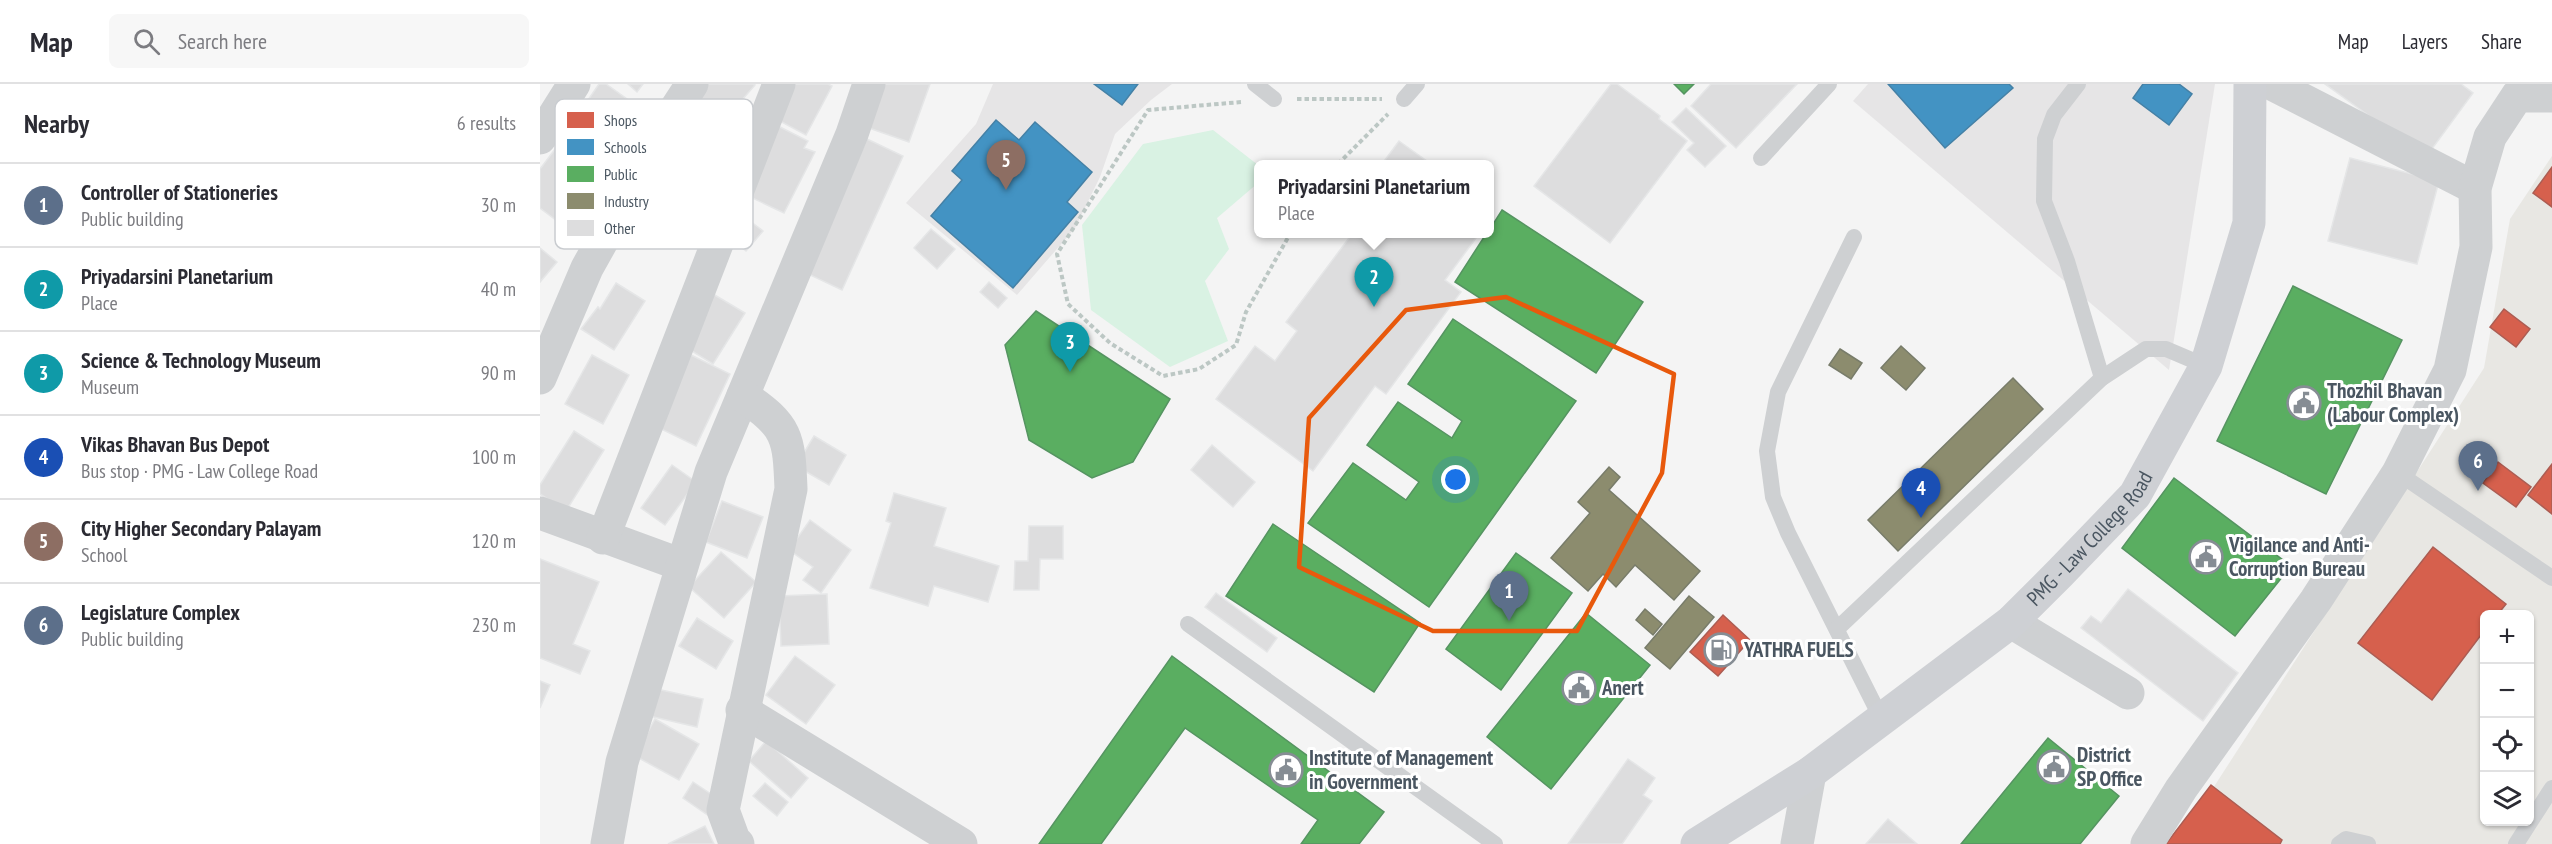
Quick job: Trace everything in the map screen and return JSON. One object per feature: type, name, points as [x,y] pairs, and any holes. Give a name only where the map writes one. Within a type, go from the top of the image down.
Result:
[{"type":"main road","name":"PMG - Law College Road","points":[[1697,844],[1810,773],[2011,622],[2135,495],[2206,366],[2249,223],[2250,84]]},
{"type":"street","points":[[565,99],[574,84]]},
{"type":"street","points":[[682,99],[692,84]]},
{"type":"street","points":[[753,151],[779,84]]},
{"type":"street","points":[[608,844],[622,762],[711,472],[852,134],[869,84]]},
{"type":"street","points":[[2272,84],[2475,188]]},
{"type":"street","points":[[2147,844],[2181,789],[2316,600],[2398,473],[2450,370],[2476,247],[2475,188],[2490,136],[2517,96],[2552,96]]},
{"type":"street","points":[[540,138],[555,114]]},
{"type":"street","points":[[540,378],[587,268],[598,249]]},
{"type":"street","points":[[603,538],[715,249]]},
{"type":"street","points":[[738,844],[734,840],[723,810],[742,710],[779,552],[791,489],[789,450],[783,431],[769,413],[743,396]]},
{"type":"street","points":[[540,513],[603,538],[682,565]]},
{"type":"street","points":[[2011,622],[2128,693]]},
{"type":"street","points":[[742,710],[961,844]]},
{"type":"street","points":[[1797,844],[1810,773]]},
{"type":"lane","points":[[1255,84],[1274,99]]},
{"type":"lane","points":[[1404,99],[1417,84]]},
{"type":"lane","points":[[1761,158],[1829,84]]},
{"type":"lane","points":[[2078,84],[2054,115],[2045,140],[2044,201],[2067,261],[2102,378]]},
{"type":"lane","points":[[1854,237],[1778,392],[1767,451],[1773,497],[1788,533],[1881,718]]},
{"type":"lane","points":[[1837,629],[2102,378],[2146,349],[2166,349],[2206,366]]},
{"type":"lane","points":[[2398,473],[2552,578]]},
{"type":"lane","points":[[1188,624],[1495,844]]},
{"type":"lane","points":[[2516,844],[2552,788]]},
{"type":"lane","points":[[2339,844],[2346,839],[2368,844]]},
{"type":"path","points":[[1288,238],[1246,312],[1236,345],[1199,369],[1163,376],[1110,343],[1068,304],[1057,254],[1148,110],[1274,99],[1404,99]]},
{"type":"path","points":[[1343,160],[1404,99]]},
{"type":"highlighted area","points":[[1506,297],[1674,374],[1662,473],[1577,631],[1433,631],[1299,567],[1309,418],[1406,310]]},
{"type":"shaded area","points":[[993,84],[1172,84],[1151,100],[1115,134],[1100,177],[1075,228],[1017,295],[906,203],[976,124]]},
{"type":"shaded area","points":[[1868,84],[2215,84],[2169,370],[1853,101]]},
{"type":"shaded area","points":[[2552,156],[2552,844],[2177,844],[2484,368],[2510,219]]},
{"type":"green space","points":[[1213,130],[1254,162],[1254,186],[1217,218],[1229,249],[1205,281],[1228,341],[1170,367],[1091,310],[1082,225],[1143,144]]},
{"type":"building: Shops","points":[[2552,167],[2552,207],[2533,193]]},
{"type":"building: Shops","points":[[2504,309],[2530,329],[2516,347],[2490,327]]},
{"type":"building: Shops","points":[[2498,462],[2531,487],[2516,507],[2483,483]]},
{"type":"building: Shops","points":[[2552,464],[2552,514],[2528,495]]},
{"type":"building: Shops","points":[[2433,547],[2506,604],[2501,610],[2480,610],[2480,636],[2432,700],[2358,643]]},
{"type":"building: Shops","points":[[1723,615],[1750,640],[1718,676],[1690,652]]},
{"type":"building: Shops","points":[[2211,785],[2282,840],[2280,844],[2166,844]]},
{"type":"building: Schools","points":[[1094,84],[1138,84],[1122,105]]},
{"type":"building: Schools","points":[[1888,84],[2009,84],[2013,88],[1945,148]]},
{"type":"building: Schools","points":[[2143,84],[2179,84],[2192,94],[2169,125],[2133,98]]},
{"type":"building: Schools","points":[[996,120],[1019,140],[1035,122],[1092,172],[1067,202],[1078,212],[1013,288],[931,216],[962,180],[952,171]]},
{"type":"building: Public","points":[[1674,84],[1694,84],[1684,94]]},
{"type":"building: Public","points":[[1502,210],[1643,302],[1596,373],[1455,282],[1483,238],[1494,238],[1494,223]]},
{"type":"building: Public","name":"Thozhil Bhavan (Labour Complex)","points":[[2293,286],[2402,340],[2326,494],[2217,441]]},
{"type":"building: Public","points":[[1036,311],[1170,399],[1133,462],[1092,478],[1029,440],[1005,345]]},
{"type":"building: Public","points":[[1453,319],[1576,401],[1429,607],[1308,523],[1353,463],[1406,500],[1419,482],[1367,445],[1398,402],[1452,438],[1462,421],[1408,384]]},
{"type":"building: Public","name":"Vigilance and Anti- Corruption Bureau","points":[[2174,478],[2291,566],[2235,636],[2122,548]]},
{"type":"building: Public","points":[[1273,524],[1420,623],[1374,692],[1226,596]]},
{"type":"building: Public","points":[[1516,553],[1572,593],[1501,690],[1446,649]]},
{"type":"building: Public","name":"Anert","points":[[1586,613],[1650,665],[1551,789],[1487,737]]},
{"type":"building: Public","name":"Institute of Management in Government","points":[[1172,656],[1384,812],[1359,844],[1301,844],[1318,820],[1185,728],[1101,844],[1039,844]]},
{"type":"building: Public","name":"District SP Office","points":[[2048,738],[2119,796],[2080,844],[1961,844]]},
{"type":"building: Industry","points":[[1901,346],[1925,368],[1906,390],[1881,368]]},
{"type":"building: Industry","points":[[1840,349],[1862,363],[1851,379],[1829,365]]},
{"type":"building: Industry","points":[[2013,378],[2043,409],[1898,551],[1868,520]]},
{"type":"building: Industry","points":[[1609,467],[1620,477],[1609,490],[1700,571],[1674,600],[1635,565],[1616,587],[1603,574],[1588,591],[1551,558],[1590,513],[1578,502]]},
{"type":"building: Industry","points":[[1689,596],[1714,617],[1670,669],[1645,648]]},
{"type":"building: Industry","points":[[1645,609],[1662,624],[1653,635],[1636,620]]},
{"type":"building: Other","points":[[599,84],[606,84],[627,99],[589,99]]},
{"type":"building: Other","points":[[628,84],[643,84],[637,92]]},
{"type":"building: Other","points":[[702,84],[755,85],[743,99],[688,99]]},
{"type":"building: Other","points":[[795,84],[832,86],[806,135],[776,119]]},
{"type":"building: Other","points":[[881,84],[930,84],[909,142],[866,127]]},
{"type":"building: Other","points":[[1611,84],[1617,84],[1660,116],[1659,119],[1687,141],[1610,243],[1534,186]]},
{"type":"building: Other","points":[[1711,84],[1797,84],[1736,148],[1691,106]]},
{"type":"building: Other","points":[[2325,84],[2461,84],[2473,93],[2426,157]]},
{"type":"building: Other","points":[[1686,108],[1726,146],[1705,167],[1687,150],[1694,143],[1672,122]]},
{"type":"building: Other","points":[[778,126],[808,141],[804,148],[815,152],[784,213],[753,198],[753,176]]},
{"type":"building: Other","points":[[867,139],[903,156],[842,290],[806,273]]},
{"type":"building: Other","points":[[1399,141],[1425,160],[1385,160]]},
{"type":"building: Other","points":[[555,149],[555,219],[540,208],[540,169]]},
{"type":"building: Other","points":[[2350,158],[2439,181],[2417,264],[2328,241]]},
{"type":"building: Other","points":[[753,223],[763,231],[753,243]]},
{"type":"building: Other","points":[[931,229],[955,249],[937,269],[914,248]]},
{"type":"building: Other","points":[[1349,238],[1369,238],[1378,244],[1383,238],[1476,238],[1445,280],[1461,292],[1386,394],[1375,386],[1313,471],[1216,399],[1255,346],[1275,361],[1297,331],[1286,322]]},
{"type":"building: Other","points":[[540,248],[557,262],[540,282]]},
{"type":"building: Other","points":[[989,282],[1007,298],[998,308],[980,292]]},
{"type":"building: Other","points":[[616,283],[645,301],[614,350],[581,329],[598,307],[600,309]]},
{"type":"building: Other","points":[[713,294],[745,313],[713,364],[682,345]]},
{"type":"building: Other","points":[[592,355],[629,375],[603,424],[565,404]]},
{"type":"building: Other","points":[[691,355],[730,374],[696,446],[657,427]]},
{"type":"building: Other","points":[[574,431],[604,450],[566,511],[540,494],[540,485]]},
{"type":"building: Other","points":[[814,436],[846,455],[829,485],[796,466]]},
{"type":"building: Other","points":[[1212,445],[1255,482],[1233,507],[1191,470]]},
{"type":"building: Other","points":[[672,465],[696,482],[665,525],[641,508]]},
{"type":"building: Other","points":[[894,493],[946,508],[934,546],[999,566],[988,602],[934,586],[928,606],[870,588],[891,523],[886,521]]},
{"type":"building: Other","points":[[722,501],[763,517],[747,558],[706,542]]},
{"type":"building: Other","points":[[810,520],[851,550],[821,593],[803,580],[813,567],[789,550]]},
{"type":"building: Other","points":[[1029,526],[1063,526],[1063,559],[1040,559],[1039,590],[1014,590],[1015,561],[1028,561]]},
{"type":"building: Other","points":[[721,552],[756,582],[724,618],[689,587]]},
{"type":"building: Other","points":[[540,559],[599,582],[573,644],[590,651],[580,674],[540,658]]},
{"type":"building: Other","points":[[2128,589],[2238,673],[2203,721],[2081,628],[2091,616],[2101,623]]},
{"type":"building: Other","points":[[1216,593],[1277,638],[1267,652],[1205,607]]},
{"type":"building: Other","points":[[827,594],[829,644],[781,646],[779,596]]},
{"type":"building: Other","points":[[697,618],[733,641],[716,669],[679,646]]},
{"type":"building: Other","points":[[795,656],[835,685],[806,724],[766,695]]},
{"type":"building: Other","points":[[540,681],[550,685],[540,708]]},
{"type":"building: Other","points":[[652,688],[703,699],[697,727],[645,715]]},
{"type":"building: Other","points":[[655,719],[699,744],[679,780],[635,756]]},
{"type":"building: Other","points":[[766,741],[808,778],[791,798],[749,761]]},
{"type":"building: Other","points":[[1628,759],[1655,778],[1643,795],[1652,801],[1622,844],[1568,844]]},
{"type":"building: Other","points":[[693,782],[720,800],[709,816],[683,798]]},
{"type":"building: Other","points":[[765,783],[788,802],[777,816],[753,796]]},
{"type":"building: Other","points":[[1888,819],[1917,844],[1866,844]]},
{"type":"building: Other","points":[[705,826],[714,844],[668,844]]},
{"type":"place","name":"City Higher Secondary Palayam","points":[[1006,190]]},
{"type":"place","name":"Priyadarsini Planetarium","points":[[1374,307]]},
{"type":"place","name":"Science & Technology Museum","points":[[1070,372]]},
{"type":"place","name":"Thozhil Bhavan (Labour Complex)","points":[[2304,403]]},
{"type":"place","name":"Legislature Complex","points":[[2478,491]]},
{"type":"place","name":"Vikas Bhavan Bus Depot","points":[[1921,518]]},
{"type":"place","name":"Vigilance and Anti- Corruption Bureau","points":[[2206,557]]},
{"type":"place","name":"Controller of Stationeries","points":[[1509,621]]},
{"type":"place","name":"YATHRA FUELS","points":[[1721,650]]},
{"type":"place","name":"Anert","points":[[1579,688]]},
{"type":"place","name":"District SP Office","points":[[2054,767]]},
{"type":"place","name":"Institute of Management in Government","points":[[1286,770]]}]
